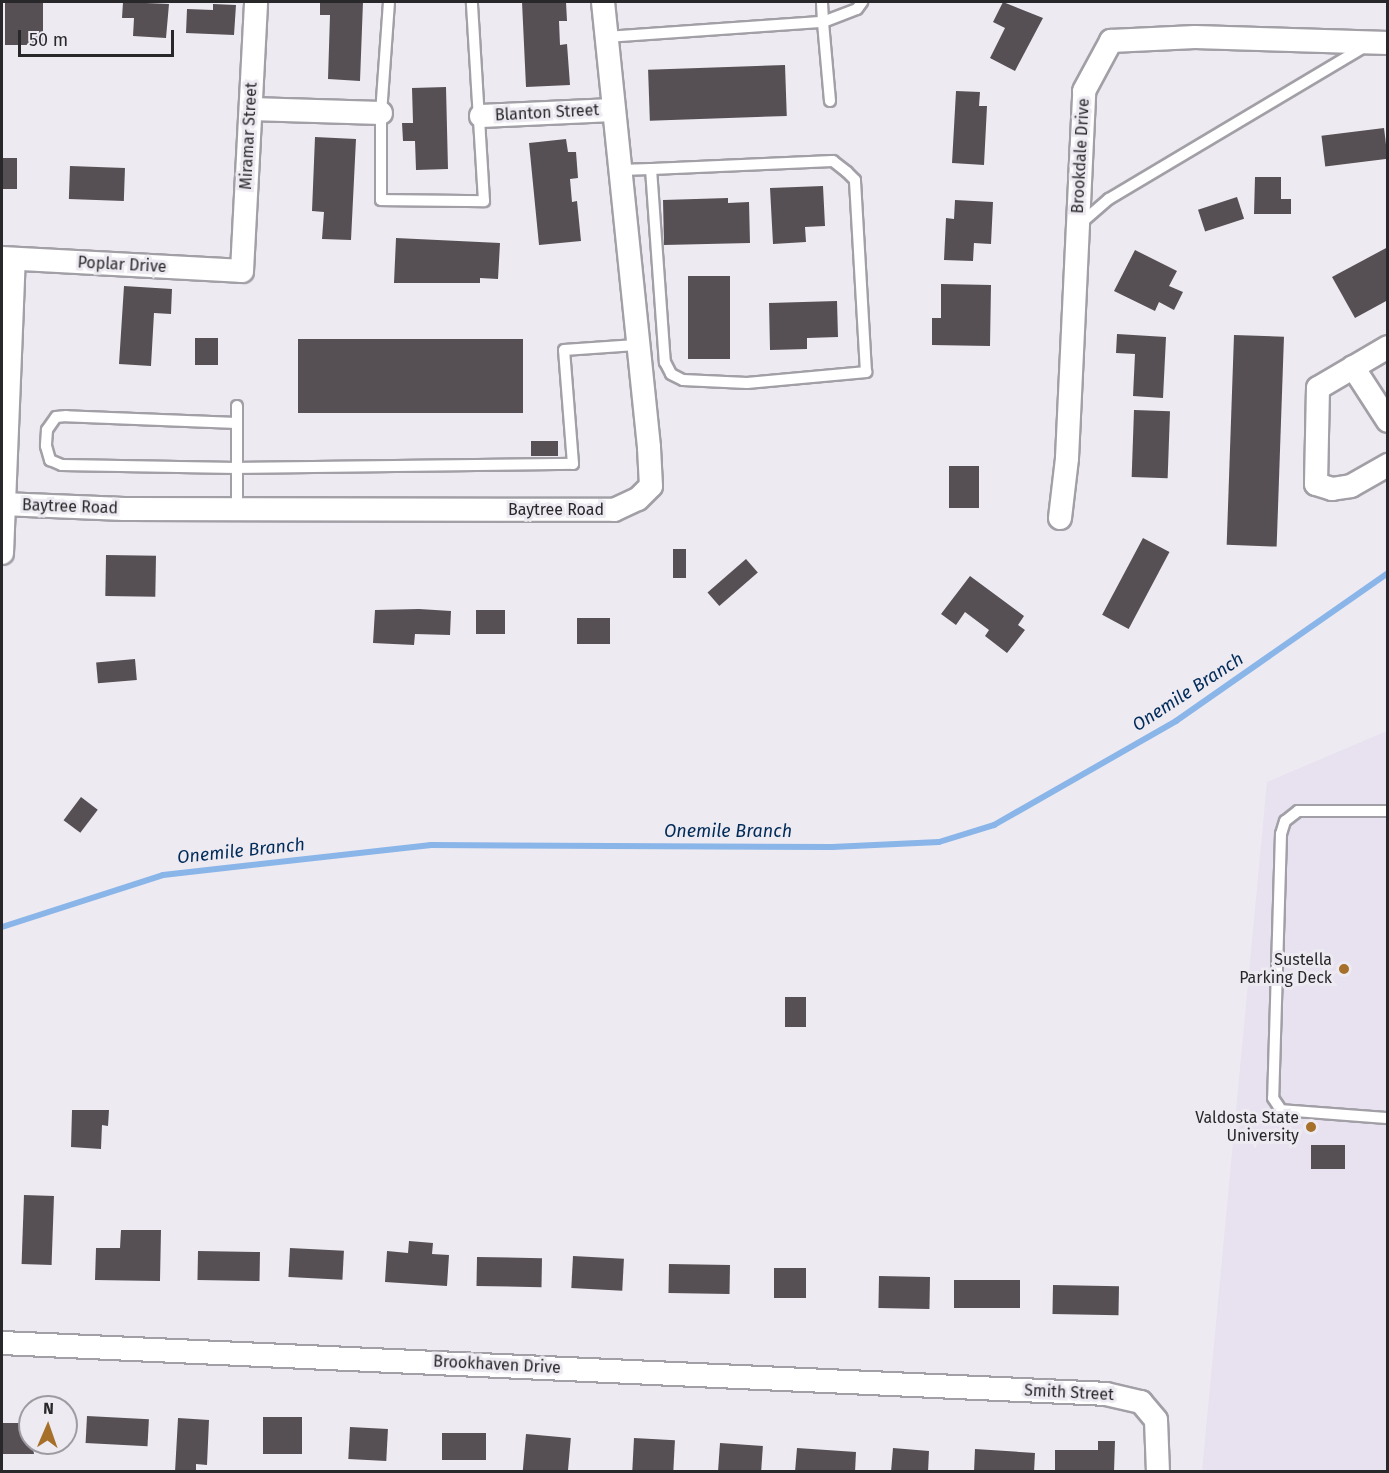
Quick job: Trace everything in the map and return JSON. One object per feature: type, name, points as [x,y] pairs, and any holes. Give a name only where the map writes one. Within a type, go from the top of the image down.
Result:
[{"type":"street","name":"Miramar Street","points":[[242,271],[256,2]]},
{"type":"street","name":"Baytree Road","points":[[3,504],[237,510],[614,510],[638,499],[651,486],[603,2]]},
{"type":"street","name":"Brookdale Drive","points":[[1060,518],[1067,458],[1084,91],[1111,41],[1195,37],[1378,44]]},
{"type":"street","points":[[251,109],[381,113]]},
{"type":"street","name":"Blanton Street","points":[[481,116],[613,110]]},
{"type":"street","points":[[2,553],[8,259]]},
{"type":"street","name":"Poplar Drive","points":[[8,259],[242,271]]},
{"type":"street","points":[[1388,347],[1318,388],[1316,484],[1332,489],[1351,486],[1388,465]]},
{"type":"street","points":[[1353,367],[1388,421]]},
{"type":"street","name":"Brookhaven Drive","points":[[2,1343],[993,1388]]},
{"type":"street","name":"Smith Street","points":[[993,1388],[1106,1394],[1141,1402],[1156,1420],[1158,1472]]},
{"type":"lane","points":[[389,2],[381,113],[381,200],[483,201],[481,116],[472,2]]},
{"type":"lane","points":[[822,2],[830,101]]},
{"type":"lane","points":[[606,37],[823,22],[857,9],[862,2]]},
{"type":"lane","points":[[1077,226],[1109,199],[1378,44]]},
{"type":"lane","points":[[619,170],[833,161],[848,172],[855,180],[866,372],[747,383],[683,380],[670,374],[665,362],[651,169]]},
{"type":"lane","points":[[237,423],[56,417],[47,430],[46,446],[50,460],[62,465],[237,468],[573,464],[564,350],[636,345]]},
{"type":"lane","points":[[237,406],[237,510]]},
{"type":"lane","points":[[1388,811],[1298,812],[1286,821],[1281,834],[1273,1098],[1281,1110],[1388,1118]]},
{"type":"shaded area","name":"Valdosta State University","points":[[1387,731],[1387,1471],[1202,1472],[1267,782]]},
{"type":"building","points":[[5,2],[43,2],[43,45],[5,45]]},
{"type":"building","points":[[123,2],[169,4],[166,38],[133,36],[134,18],[122,18]]},
{"type":"building","points":[[320,2],[363,2],[360,81],[328,79],[330,15],[320,15]]},
{"type":"building","points":[[522,2],[566,2],[567,21],[559,21],[560,45],[567,44],[570,85],[526,87]]},
{"type":"building","points":[[1003,2],[1043,18],[1015,71],[990,58],[1005,28],[993,22]]},
{"type":"building","points":[[213,4],[236,5],[234,35],[186,33],[187,9],[213,10]]},
{"type":"building","points":[[785,65],[787,116],[650,121],[648,70]]},
{"type":"building","points":[[446,87],[448,169],[416,170],[415,141],[403,141],[402,123],[413,123],[412,88]]},
{"type":"building","points":[[956,91],[980,92],[979,106],[987,106],[984,165],[952,163]]},
{"type":"building","points":[[1384,128],[1388,159],[1325,166],[1321,136]]},
{"type":"building","points":[[315,137],[356,139],[351,240],[322,239],[324,212],[312,211]]},
{"type":"building","points":[[566,139],[568,152],[576,152],[578,178],[570,179],[572,202],[577,201],[581,241],[539,245],[529,143]]},
{"type":"building","points":[[2,158],[17,158],[17,189],[2,189]]},
{"type":"building","points":[[70,166],[125,168],[124,201],[69,199]]},
{"type":"building","points":[[1255,177],[1281,177],[1281,199],[1291,199],[1291,214],[1254,214]]},
{"type":"building","points":[[823,186],[825,226],[805,227],[806,242],[773,244],[770,188]]},
{"type":"building","points":[[1237,197],[1244,219],[1205,232],[1198,210]]},
{"type":"building","points":[[728,198],[728,203],[749,202],[750,243],[664,245],[663,200]]},
{"type":"building","points":[[955,200],[993,202],[991,244],[974,243],[973,261],[944,260],[946,218],[954,219]]},
{"type":"building","points":[[396,238],[500,243],[498,279],[480,278],[480,283],[394,283]]},
{"type":"building","points":[[1388,247],[1388,300],[1355,318],[1332,277]]},
{"type":"building","points":[[1135,250],[1177,271],[1169,286],[1183,292],[1174,310],[1159,302],[1155,311],[1114,291]]},
{"type":"building","points":[[688,276],[730,276],[730,359],[688,359]]},
{"type":"building","points":[[941,284],[991,285],[990,346],[932,345],[932,318],[941,318]]},
{"type":"building","points":[[124,286],[172,289],[171,314],[154,313],[151,366],[119,364]]},
{"type":"building","points":[[837,301],[838,337],[807,338],[807,349],[770,350],[769,303]]},
{"type":"building","points":[[1117,334],[1166,337],[1163,398],[1133,396],[1135,354],[1116,353]]},
{"type":"building","points":[[1234,335],[1284,337],[1277,547],[1227,545]]},
{"type":"building","points":[[195,338],[218,338],[218,365],[195,365]]},
{"type":"building","points":[[298,339],[523,339],[523,413],[298,413]]},
{"type":"building","points":[[1134,410],[1170,411],[1168,478],[1132,477]]},
{"type":"building","points":[[531,441],[558,441],[558,456],[531,456]]},
{"type":"building","points":[[949,466],[979,466],[979,508],[949,508]]},
{"type":"building","points":[[1143,538],[1169,552],[1129,629],[1102,615]]},
{"type":"building","points":[[673,549],[686,549],[686,578],[673,578]]},
{"type":"building","points":[[106,555],[156,556],[155,597],[105,596]]},
{"type":"building","points":[[746,559],[758,573],[719,606],[708,592]]},
{"type":"building","points":[[970,576],[1024,616],[1018,625],[1025,630],[1007,653],[985,636],[989,630],[965,612],[956,625],[941,614]]},
{"type":"building","points":[[375,610],[451,611],[450,635],[415,634],[414,645],[373,643]]},
{"type":"building","points":[[476,610],[505,610],[505,634],[476,634]]},
{"type":"building","points":[[577,618],[610,618],[610,644],[577,644]]},
{"type":"building","points":[[135,659],[137,680],[98,683],[96,662]]},
{"type":"building","points":[[81,797],[98,810],[80,833],[64,820]]},
{"type":"building","points":[[785,997],[806,997],[806,1027],[785,1027]]},
{"type":"building","points":[[72,1110],[109,1110],[108,1126],[102,1125],[101,1149],[71,1147]]},
{"type":"building","points":[[1311,1145],[1345,1145],[1345,1169],[1311,1169]]},
{"type":"building","points":[[24,1195],[54,1196],[52,1265],[22,1264]]},
{"type":"building","points":[[121,1230],[161,1230],[160,1281],[95,1280],[96,1248],[120,1248]]},
{"type":"building","points":[[409,1241],[433,1243],[432,1254],[449,1255],[447,1286],[385,1282],[387,1251],[408,1253]]},
{"type":"building","points":[[290,1248],[344,1251],[342,1280],[288,1277]]},
{"type":"building","points":[[198,1251],[260,1252],[259,1281],[197,1280]]},
{"type":"building","points":[[573,1256],[624,1259],[622,1291],[571,1288]]},
{"type":"building","points":[[477,1257],[542,1258],[541,1287],[476,1286]]},
{"type":"building","points":[[669,1264],[730,1265],[729,1294],[668,1293]]},
{"type":"building","points":[[774,1268],[806,1268],[806,1298],[774,1298]]},
{"type":"building","points":[[879,1276],[930,1277],[929,1309],[878,1308]]},
{"type":"building","points":[[954,1280],[1020,1280],[1020,1308],[954,1308]]},
{"type":"building","points":[[1053,1285],[1119,1286],[1118,1315],[1052,1314]]},
{"type":"building","points":[[87,1416],[149,1419],[148,1446],[86,1443]]},
{"type":"building","points":[[263,1417],[302,1417],[302,1454],[263,1454]]},
{"type":"building","points":[[178,1418],[209,1420],[207,1465],[196,1464],[196,1472],[175,1472]]},
{"type":"building","points":[[2,1423],[18,1423],[18,1454],[2,1454]]},
{"type":"building","points":[[350,1427],[388,1429],[386,1461],[348,1459]]},
{"type":"building","points":[[442,1433],[486,1433],[486,1460],[442,1460]]},
{"type":"building","points":[[526,1434],[571,1438],[568,1472],[523,1472]]},
{"type":"building","points":[[634,1438],[675,1440],[673,1472],[632,1472]]},
{"type":"building","points":[[1098,1441],[1115,1441],[1114,1472],[1055,1472],[1055,1450],[1098,1450]]},
{"type":"building","points":[[720,1443],[763,1446],[761,1472],[718,1470]]},
{"type":"building","points":[[797,1448],[856,1452],[855,1472],[795,1472]]},
{"type":"building","points":[[893,1448],[929,1451],[928,1472],[891,1472]]},
{"type":"building","points":[[975,1449],[1035,1453],[1034,1472],[974,1472]]},
{"type":"waterway","name":"Onemile Branch","points":[[2,927],[163,875],[431,845],[832,847],[939,842],[994,825],[1176,721],[1388,573]]},
{"type":"place","name":"Sustella Parking Deck","points":[[1344,969]]},
{"type":"place","name":"Valdosta State University","points":[[1311,1127]]}]
